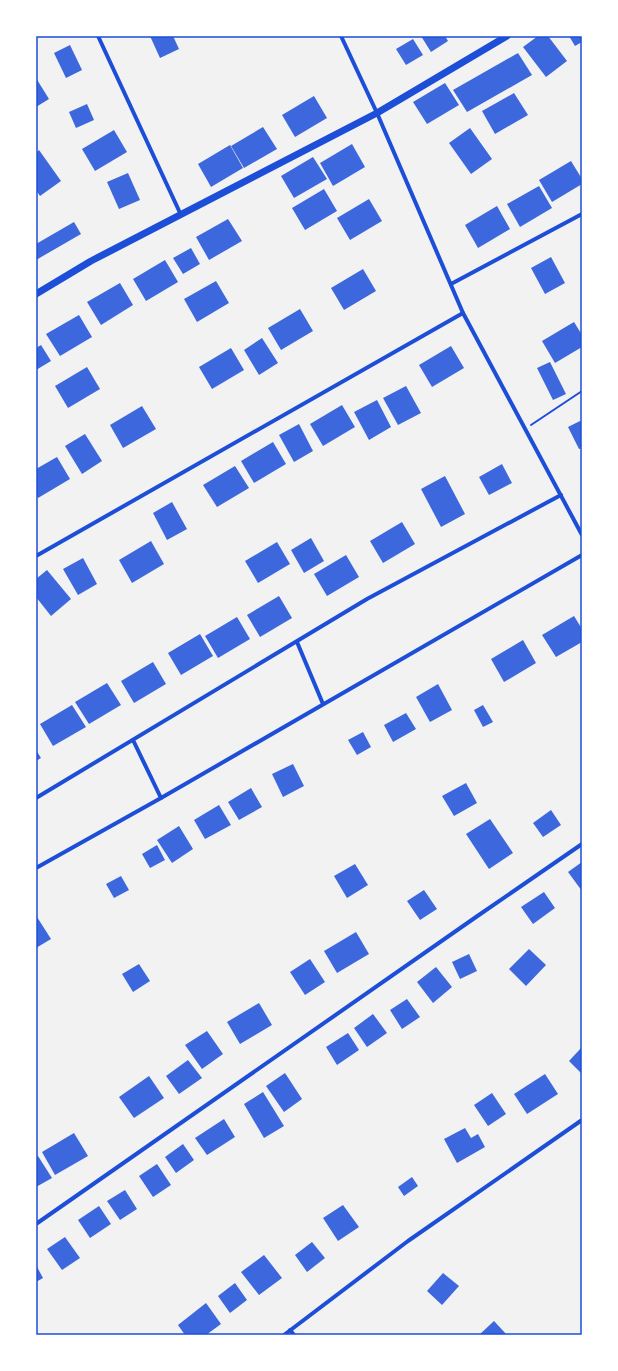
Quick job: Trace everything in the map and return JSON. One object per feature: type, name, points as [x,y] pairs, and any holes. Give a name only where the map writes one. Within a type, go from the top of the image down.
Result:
[{"type":"street","points":[[98,36],[180,215]]},
{"type":"street","points":[[340,36],[378,113],[463,313],[582,535]]},
{"type":"street","points":[[36,294],[91,261],[378,113],[507,36]]},
{"type":"street","points":[[451,284],[582,214]]},
{"type":"street","points":[[36,556],[463,313]]},
{"type":"street","points":[[36,798],[367,599],[561,495]]},
{"type":"street","points":[[36,868],[162,798],[582,555]]},
{"type":"street","points":[[296,642],[323,704]]},
{"type":"street","points":[[133,740],[162,798]]},
{"type":"street","points":[[36,1224],[582,844]]},
{"type":"street","points":[[284,1335],[408,1241],[582,1120]]},
{"type":"street","points":[[290,1330],[294,1335]]},
{"type":"path","points":[[525,429],[582,391]]},
{"type":"building","points":[[150,36],[173,36],[179,49],[160,58]]},
{"type":"building","points":[[421,36],[445,36],[448,41],[431,52]]},
{"type":"building","points":[[538,36],[548,36],[567,61],[546,77],[523,47]]},
{"type":"building","points":[[569,36],[582,36],[582,42],[575,46]]},
{"type":"building","points":[[413,39],[423,55],[406,65],[396,49]]},
{"type":"building","points":[[70,45],[82,70],[66,78],[54,53]]},
{"type":"building","points":[[518,53],[532,75],[467,112],[453,90]]},
{"type":"building","points":[[36,78],[49,99],[36,107]]},
{"type":"building","points":[[445,83],[459,105],[427,124],[413,102]]},
{"type":"building","points":[[514,93],[528,115],[495,134],[482,111]]},
{"type":"building","points":[[314,96],[327,118],[295,137],[282,115]]},
{"type":"building","points":[[87,104],[94,120],[76,128],[69,112]]},
{"type":"building","points":[[263,127],[277,149],[244,168],[231,146]]},
{"type":"building","points":[[470,128],[492,159],[471,174],[449,143]]},
{"type":"building","points":[[114,130],[127,152],[95,171],[82,149]]},
{"type":"building","points":[[352,144],[365,167],[333,186],[320,163]]},
{"type":"building","points":[[230,145],[243,168],[211,187],[198,164]]},
{"type":"building","points":[[39,150],[61,181],[40,196],[36,190],[36,153]]},
{"type":"building","points":[[313,157],[327,179],[294,198],[281,176]]},
{"type":"building","points":[[571,161],[582,179],[582,184],[552,202],[539,180]]},
{"type":"building","points":[[128,173],[140,200],[119,209],[107,182]]},
{"type":"building","points":[[539,186],[552,208],[520,227],[507,204]]},
{"type":"building","points":[[324,189],[337,211],[305,230],[292,208]]},
{"type":"building","points":[[369,199],[382,221],[350,240],[337,218]]},
{"type":"building","points":[[497,206],[510,229],[478,248],[465,225]]},
{"type":"building","points":[[228,219],[242,241],[209,260],[196,237]]},
{"type":"building","points":[[74,222],[81,234],[36,260],[36,244]]},
{"type":"building","points":[[191,248],[200,264],[183,274],[173,258]]},
{"type":"building","points":[[551,257],[565,283],[545,294],[531,268]]},
{"type":"building","points":[[165,260],[178,282],[146,301],[133,279]]},
{"type":"building","points":[[363,269],[376,291],[344,310],[331,288]]},
{"type":"building","points":[[216,281],[229,303],[197,322],[184,299]]},
{"type":"building","points":[[120,283],[133,305],[101,325],[87,302]]},
{"type":"building","points":[[300,309],[313,331],[281,350],[268,328]]},
{"type":"building","points":[[79,315],[92,337],[60,356],[46,334]]},
{"type":"building","points":[[574,322],[582,335],[582,347],[555,363],[542,341]]},
{"type":"building","points":[[262,338],[278,363],[259,375],[244,350]]},
{"type":"building","points":[[41,345],[51,361],[36,370],[36,348]]},
{"type":"building","points":[[451,346],[464,368],[432,387],[419,365]]},
{"type":"building","points":[[231,348],[244,370],[212,389],[199,367]]},
{"type":"building","points":[[550,362],[566,394],[553,400],[537,368]]},
{"type":"building","points":[[87,367],[100,389],[68,408],[55,386]]},
{"type":"building","points":[[406,386],[421,413],[398,425],[383,398]]},
{"type":"building","points":[[377,400],[391,427],[369,440],[354,412]]},
{"type":"building","points":[[342,405],[355,427],[323,446],[310,424]]},
{"type":"building","points":[[142,406],[156,429],[123,448],[110,425]]},
{"type":"building","points":[[580,421],[582,424],[582,448],[579,449],[568,427]]},
{"type":"building","points":[[299,424],[313,451],[294,462],[279,435]]},
{"type":"building","points":[[85,434],[102,461],[82,474],[65,446]]},
{"type":"building","points":[[273,442],[286,464],[254,483],[241,461]]},
{"type":"building","points":[[57,457],[70,479],[38,498],[36,494],[36,469]]},
{"type":"building","points":[[502,464],[512,483],[489,495],[479,477]]},
{"type":"building","points":[[235,466],[249,488],[217,507],[203,485]]},
{"type":"building","points":[[445,476],[465,514],[441,527],[421,489]]},
{"type":"building","points":[[172,502],[187,529],[167,540],[153,513]]},
{"type":"building","points":[[402,522],[415,544],[383,563],[370,541]]},
{"type":"building","points":[[311,538],[324,561],[304,573],[291,550]]},
{"type":"building","points":[[151,541],[164,564],[132,583],[119,560]]},
{"type":"building","points":[[277,542],[290,564],[258,583],[245,561]]},
{"type":"building","points":[[346,555],[359,577],[327,596],[314,574]]},
{"type":"building","points":[[83,558],[97,584],[78,595],[63,569]]},
{"type":"building","points":[[47,570],[71,599],[51,616],[36,597],[36,579]]},
{"type":"building","points":[[279,596],[292,618],[260,637],[247,615]]},
{"type":"building","points":[[574,616],[582,629],[582,642],[556,657],[542,635]]},
{"type":"building","points":[[237,617],[250,639],[218,658],[205,636]]},
{"type":"building","points":[[200,634],[213,656],[181,675],[168,653]]},
{"type":"building","points":[[523,640],[536,663],[504,682],[491,659]]},
{"type":"building","points":[[153,662],[166,684],[134,703],[121,681]]},
{"type":"building","points":[[107,683],[121,705],[89,724],[75,702]]},
{"type":"building","points":[[438,684],[452,710],[430,722],[416,697]]},
{"type":"building","points":[[72,705],[86,727],[53,746],[40,724]]},
{"type":"building","points":[[483,705],[493,722],[483,727],[474,710]]},
{"type":"building","points":[[406,713],[416,729],[393,742],[384,725]]},
{"type":"building","points":[[363,732],[371,747],[357,755],[348,740]]},
{"type":"building","points":[[36,750],[41,758],[36,761]]},
{"type":"building","points":[[293,764],[304,786],[283,797],[272,774]]},
{"type":"building","points":[[466,783],[477,803],[454,816],[442,796]]},
{"type":"building","points":[[251,788],[262,807],[239,820],[228,802]]},
{"type":"building","points":[[219,805],[231,825],[205,839],[194,820]]},
{"type":"building","points":[[551,810],[561,825],[543,837],[533,823]]},
{"type":"building","points":[[490,819],[513,853],[489,869],[466,834]]},
{"type":"building","points":[[179,826],[193,849],[172,863],[157,840]]},
{"type":"building","points":[[157,845],[165,860],[150,868],[142,854]]},
{"type":"building","points":[[582,862],[582,891],[568,872]]},
{"type":"building","points":[[355,864],[368,885],[347,898],[334,876]]},
{"type":"building","points":[[121,876],[129,890],[114,898],[106,884]]},
{"type":"building","points":[[424,890],[437,909],[420,920],[407,901]]},
{"type":"building","points":[[544,892],[555,908],[533,924],[521,907]]},
{"type":"building","points":[[37,917],[51,939],[36,948],[36,918]]},
{"type":"building","points":[[356,932],[369,954],[337,973],[324,951]]},
{"type":"building","points":[[529,949],[546,965],[526,986],[509,969]]},
{"type":"building","points":[[469,954],[477,971],[460,979],[452,962]]},
{"type":"building","points":[[310,959],[325,982],[305,995],[290,972]]},
{"type":"building","points":[[139,964],[150,981],[133,992],[122,974]]},
{"type":"building","points":[[436,967],[452,987],[433,1003],[417,982]]},
{"type":"building","points":[[407,999],[420,1017],[402,1029],[390,1010]]},
{"type":"building","points":[[259,1003],[272,1025],[240,1044],[227,1022]]},
{"type":"building","points":[[373,1014],[387,1033],[367,1047],[354,1028]]},
{"type":"building","points":[[207,1031],[223,1054],[202,1069],[185,1045]]},
{"type":"building","points":[[348,1033],[359,1050],[337,1065],[326,1047]]},
{"type":"building","points":[[582,1047],[582,1074],[569,1061]]},
{"type":"building","points":[[188,1060],[202,1078],[179,1094],[166,1076]]},
{"type":"building","points":[[285,1073],[302,1099],[284,1112],[266,1086]]},
{"type":"building","points":[[545,1074],[558,1094],[527,1114],[514,1094]]},
{"type":"building","points":[[149,1076],[164,1098],[134,1118],[119,1097]]},
{"type":"building","points":[[263,1092],[284,1126],[264,1138],[244,1104]]},
{"type":"building","points":[[492,1093],[506,1114],[488,1126],[474,1105]]},
{"type":"building","points":[[224,1119],[235,1137],[207,1155],[195,1138]]},
{"type":"building","points":[[465,1128],[471,1138],[478,1134],[485,1147],[457,1163],[444,1139]]},
{"type":"building","points":[[74,1133],[88,1156],[55,1175],[42,1152]]},
{"type":"building","points":[[183,1144],[194,1160],[176,1173],[165,1157]]},
{"type":"building","points":[[38,1156],[52,1178],[36,1187],[36,1157]]},
{"type":"building","points":[[157,1164],[171,1185],[153,1197],[139,1176]]},
{"type":"building","points":[[412,1177],[418,1186],[404,1196],[398,1187]]},
{"type":"building","points":[[125,1190],[137,1209],[120,1220],[107,1201]]},
{"type":"building","points":[[343,1205],[359,1227],[338,1241],[323,1218]]},
{"type":"building","points":[[99,1206],[111,1224],[90,1238],[78,1220]]},
{"type":"building","points":[[65,1237],[80,1258],[62,1270],[47,1249]]},
{"type":"building","points":[[312,1242],[325,1258],[307,1272],[295,1255]]},
{"type":"building","points":[[264,1255],[282,1278],[259,1295],[241,1272]]},
{"type":"building","points":[[36,1265],[43,1278],[36,1282]]},
{"type":"building","points":[[443,1273],[459,1286],[442,1305],[427,1291]]},
{"type":"building","points":[[235,1283],[247,1300],[230,1313],[218,1296]]},
{"type":"building","points":[[206,1303],[221,1324],[206,1335],[185,1335],[178,1325]]},
{"type":"building","points":[[494,1321],[507,1335],[479,1335]]}]
